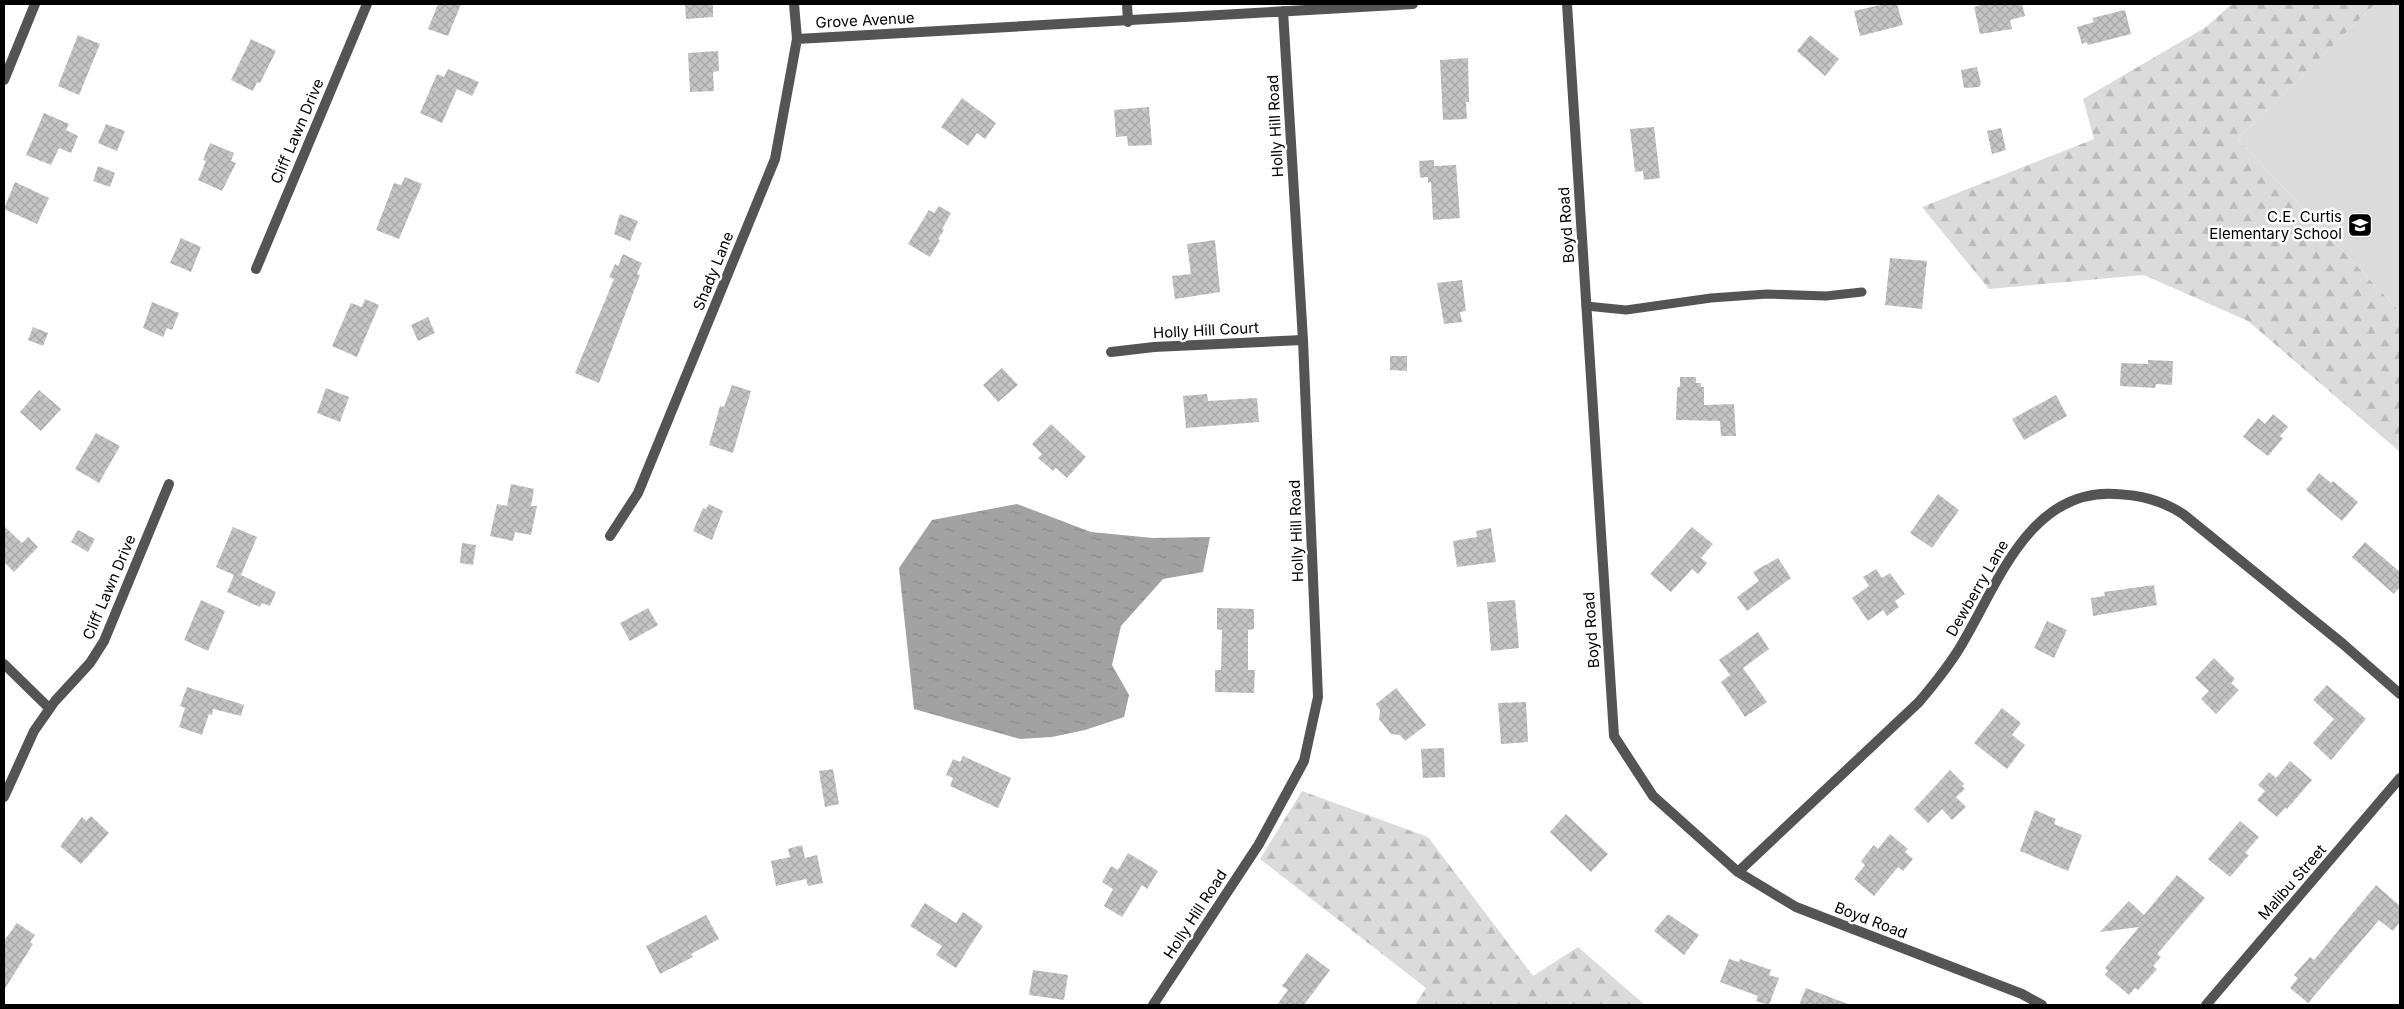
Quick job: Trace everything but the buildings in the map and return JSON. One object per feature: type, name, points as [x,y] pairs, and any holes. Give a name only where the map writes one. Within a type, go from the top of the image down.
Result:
[{"type":"street","points":[[4,80],[35,4]]},
{"type":"street","name":"Cliff Lawn Drive","points":[[256,269],[366,4]]},
{"type":"street","name":"Shady Lane","points":[[610,536],[638,492],[775,159],[796,39],[794,4]]},
{"type":"street","points":[[1127,4],[1128,22]]},
{"type":"street","name":"Grove Avenue","points":[[796,39],[1128,22],[1413,4]]},
{"type":"street","name":"Boyd Road","points":[[1567,4],[1614,736],[1654,796],[1738,872],[1796,907],[2022,994],[2042,1005]]},
{"type":"street","name":"Holly Hill Road","points":[[1154,1005],[1259,844],[1304,761],[1318,697],[1303,340],[1283,11]]},
{"type":"street","name":"Holly Hill Court","points":[[1111,352],[1154,347],[1303,340]]},
{"type":"street","name":"Cliff Lawn Drive","points":[[4,797],[34,731],[49,708],[90,663],[104,641],[168,484]]},
{"type":"street","name":"Dewberry Lane","points":[[1738,872],[1919,702],[1942,674],[1962,644],[2006,562],[2022,541],[2040,522],[2060,507],[2082,497],[2105,493],[2135,495],[2156,500],[2183,514],[2336,638],[2400,694]]},
{"type":"street","points":[[4,664],[49,708]]},
{"type":"street","name":"Malibu Street","points":[[2206,1005],[2400,778]]},
{"type":"lane","points":[[1586,306],[1626,310],[1720,297],[1767,294],[1826,296],[1862,292]]},
{"type":"green space","points":[[2232,4],[2375,4],[2238,139],[2400,312],[2400,452],[2248,321],[2144,275],[1989,289],[1922,207],[2094,139],[2083,99],[2206,27]]},
{"type":"green space","name":"C.E. Curtis Elementary School","points":[[2375,4],[2400,4],[2400,312],[2238,139]]},
{"type":"green space","points":[[1302,791],[1428,837],[1533,976],[1578,947],[1645,1005],[1415,1005],[1426,988],[1260,859]]},
{"type":"water","points":[[1017,504],[1091,532],[1153,538],[1210,537],[1203,572],[1163,579],[1121,626],[1112,665],[1129,695],[1124,717],[1085,730],[1052,737],[1020,739],[914,709],[899,568],[932,520]]},
{"type":"place","name":"C.E. Curtis Elementary School","points":[[2360,225]]}]
